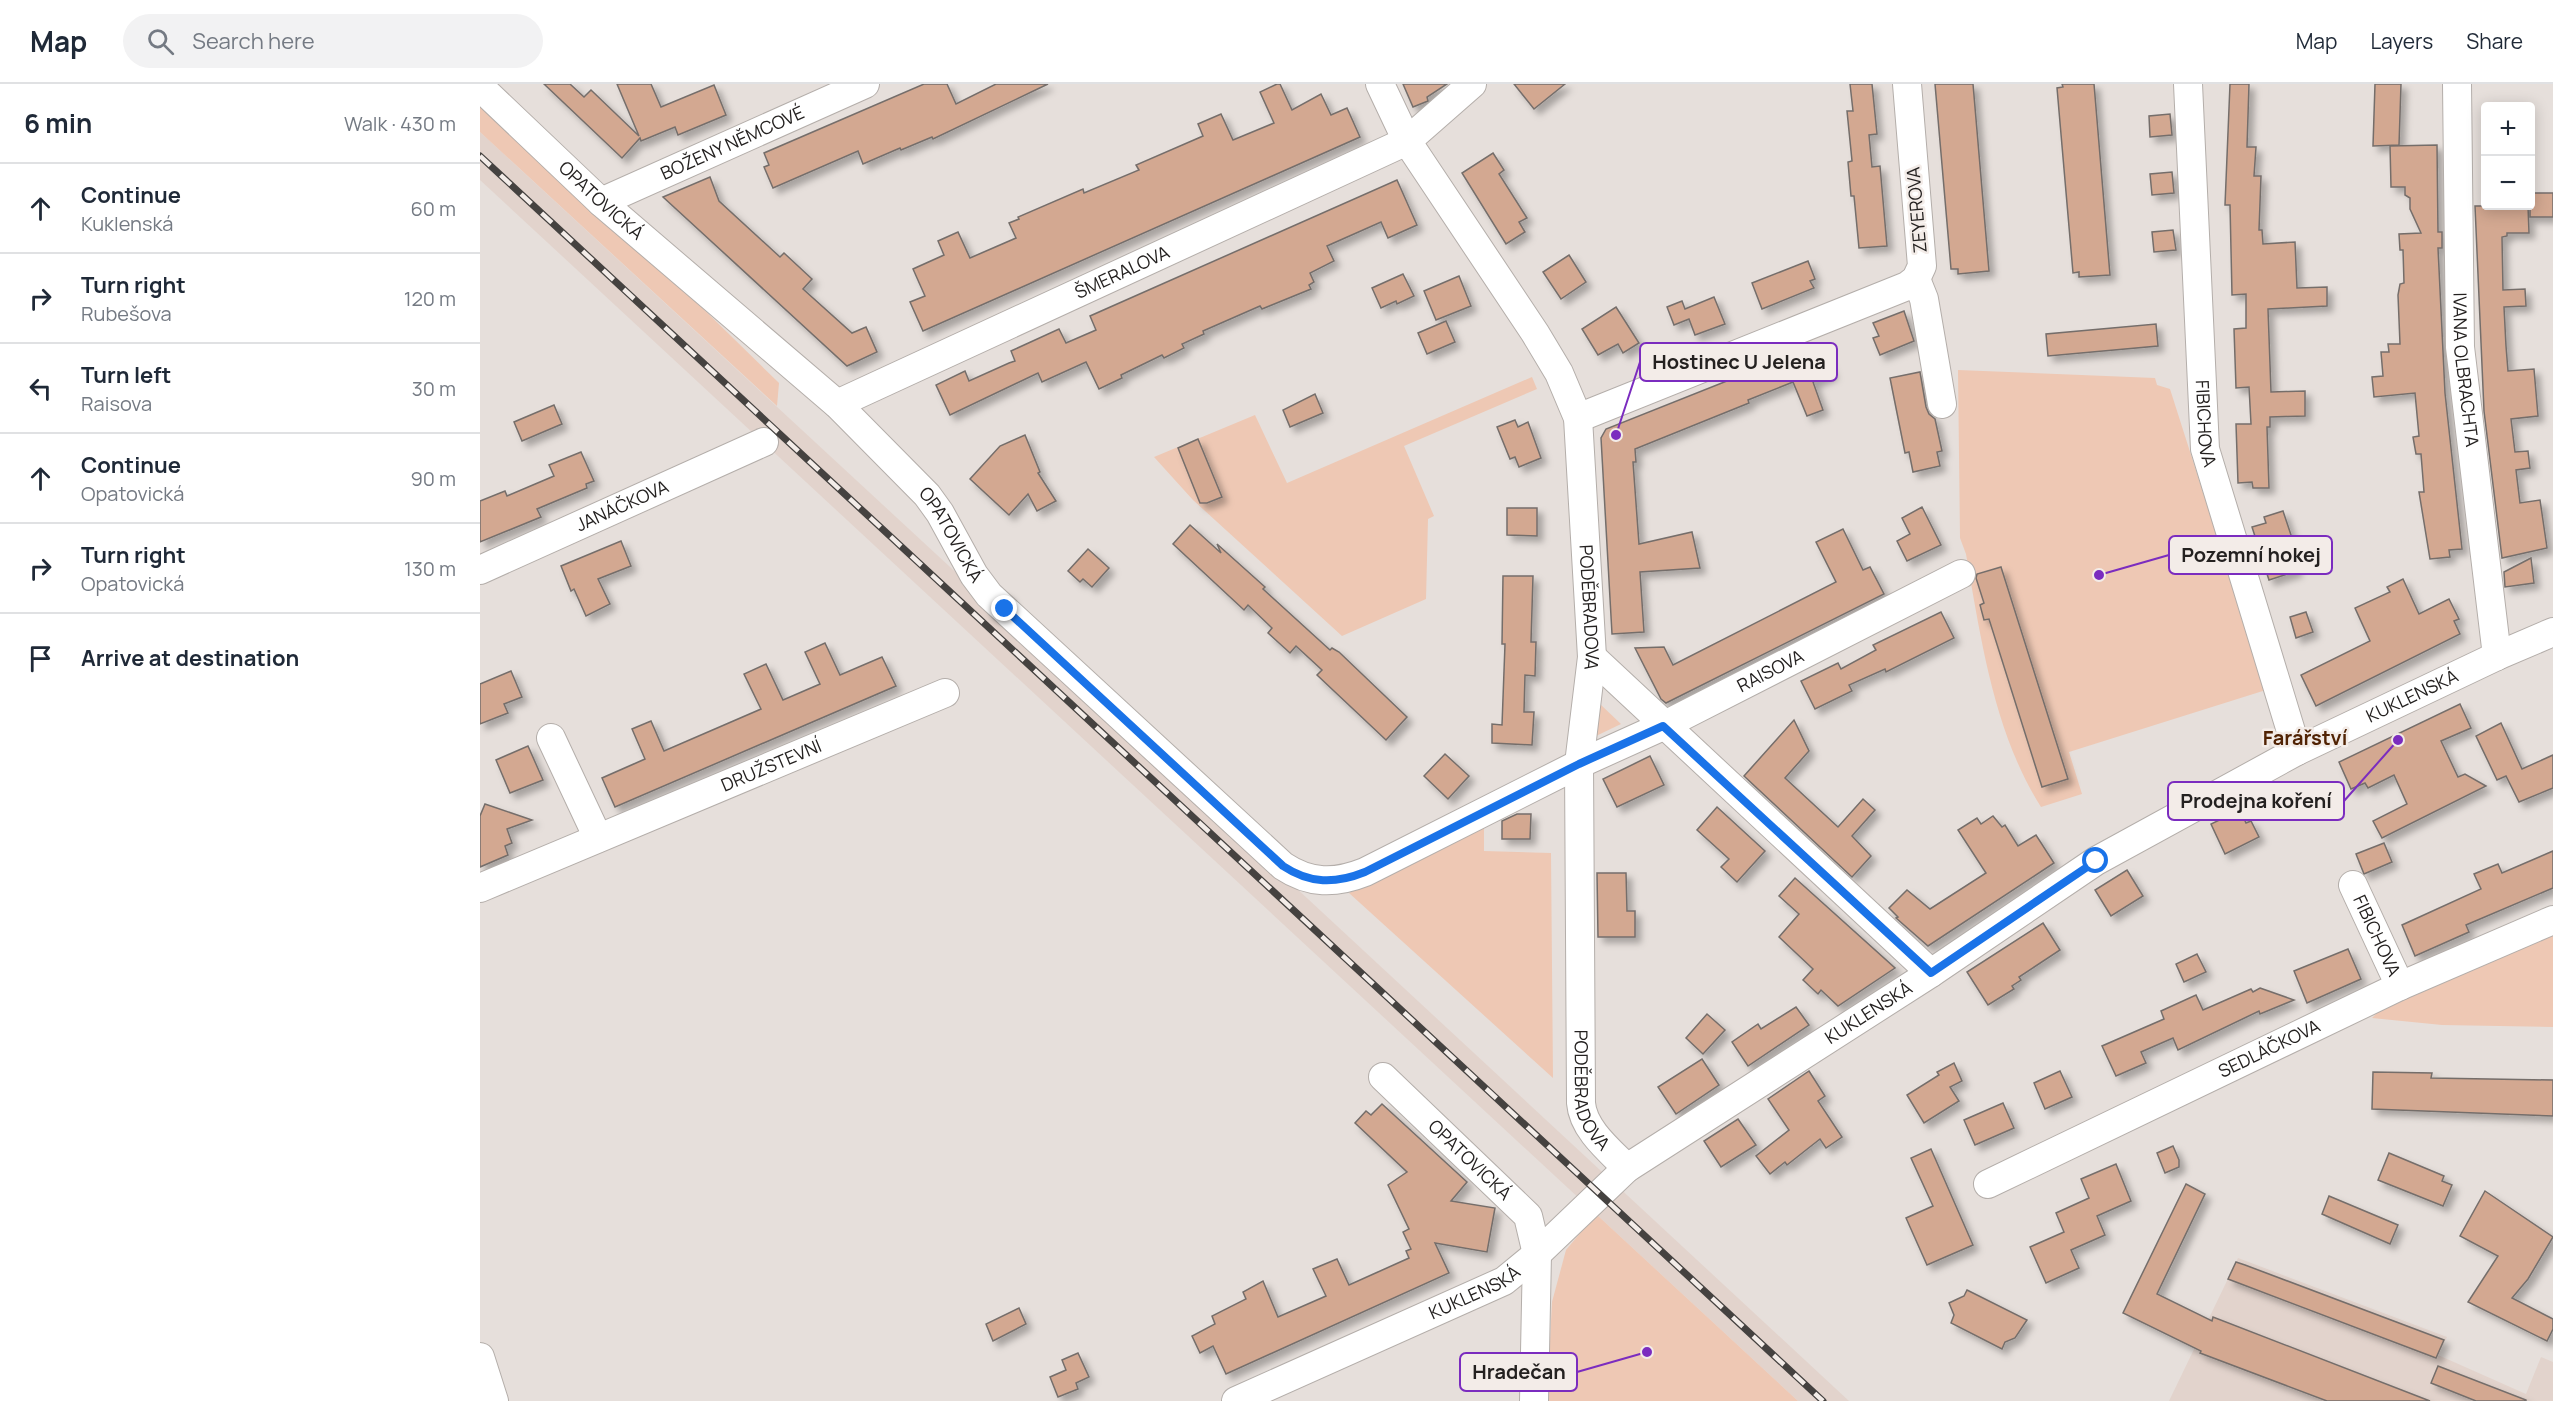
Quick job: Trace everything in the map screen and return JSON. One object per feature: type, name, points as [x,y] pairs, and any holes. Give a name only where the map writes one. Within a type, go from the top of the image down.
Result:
[{"type":"street","name":"BOŽENY NĚMCOVÉ","points":[[601,202],[865,84]]},
{"type":"street","name":"PODĚBRADOVA","points":[[1380,84],[1407,141],[1535,333],[1559,373],[1578,418],[1592,657],[1579,764],[1582,1113],[1591,1129],[1627,1168]]},
{"type":"street","name":"ŠMERALOVA","points":[[837,404],[1407,141],[1472,84]]},
{"type":"street","name":"ZEYEROVA","points":[[1907,84],[1922,266],[1916,279],[1924,299],[1942,404]]},
{"type":"street","name":"FIBICHOVA","points":[[2188,84],[2205,449],[2297,751]]},
{"type":"street","name":"IVANA OLBRACHTA","points":[[2457,84],[2460,347],[2497,656]]},
{"type":"street","name":"OPATOVICKÁ","points":[[480,87],[601,202],[837,404],[927,495],[940,513],[974,575],[990,595],[1291,871],[1311,879],[1328,882],[1351,878],[1579,764]]},
{"type":"street","points":[[1578,418],[1907,286],[1916,279]]},
{"type":"street","name":"JANÁČKOVA","points":[[480,570],[764,442]]},
{"type":"street","name":"RAISOVA","points":[[1579,764],[1663,726],[1961,574]]},
{"type":"street","name":"KUKLENSKÁ","points":[[1236,1401],[1504,1281],[1537,1254],[1627,1168],[1931,973],[2096,861],[2297,751],[2497,656],[2553,632]]},
{"type":"street","points":[[1592,657],[1663,726],[1931,973]]},
{"type":"street","name":"DRUŽSTEVNÍ","points":[[480,888],[945,693]]},
{"type":"street","points":[[551,738],[598,838]]},
{"type":"street","name":"FIBICHOVA","points":[[2353,885],[2400,986]]},
{"type":"street","name":"SEDLÁČKOVA","points":[[1988,1184],[2400,986],[2553,920]]},
{"type":"street","name":"OPATOVICKÁ","points":[[1383,1077],[1528,1216],[1537,1254],[1534,1401]]},
{"type":"street","points":[[480,1357],[494,1401]]},
{"type":"shaded area","points":[[480,98],[644,251],[779,383],[777,406],[480,132]]},
{"type":"shaded area","points":[[480,132],[1849,1401],[1798,1401],[480,180]]},
{"type":"shaded area","points":[[1958,370],[2155,378],[2157,385],[2170,389],[2266,690],[2069,752],[2082,794],[2041,807],[2025,778],[2001,717],[1984,652],[1966,554],[1960,538]]},
{"type":"shaded area","points":[[1532,377],[1537,389],[1404,446],[1434,516],[1428,519],[1426,599],[1342,636],[1193,500],[1154,457],[1255,415],[1287,483]]},
{"type":"shaded area","points":[[1600,704],[1621,724],[1596,736]]},
{"type":"shaded area","points":[[1484,824],[1484,851],[1551,853],[1553,1078],[1349,893]]},
{"type":"shaded area","points":[[2553,935],[2553,1027],[2442,1025],[2372,1018],[2379,1011]]},
{"type":"shaded area","points":[[1596,1214],[1798,1401],[1547,1401],[1552,1302],[1566,1250]]},
{"type":"shaded area","points":[[2238,1258],[2447,1337],[2438,1355],[2526,1394],[2541,1357],[2553,1362],[2553,1401],[2169,1401]]},
{"type":"building","points":[[544,84],[570,84],[584,97],[591,90],[639,136],[617,84],[651,84],[661,107],[714,85],[726,115],[678,135],[675,127],[641,141],[640,138],[622,158]]},
{"type":"building","points":[[924,84],[947,84],[956,104],[996,84],[1048,84],[933,139],[932,137],[901,150],[900,148],[863,164],[858,151],[773,188],[764,167],[769,165],[764,153]]},
{"type":"building","points":[[1280,84],[1292,110],[1321,94],[1331,115],[1347,108],[1360,137],[923,331],[910,302],[925,296],[913,269],[944,255],[938,241],[958,232],[970,258],[1016,238],[1009,223],[1019,219],[1018,217],[1083,189],[1084,193],[1139,170],[1136,165],[1203,136],[1198,124],[1221,114],[1233,140],[1274,123],[1260,92]]},
{"type":"building","points":[[1403,84],[1447,84],[1427,97],[1428,101],[1413,107]]},
{"type":"building","points":[[1514,84],[1565,84],[1534,109]]},
{"type":"building","points":[[1850,84],[1872,84],[1877,134],[1869,135],[1872,167],[1880,166],[1887,246],[1859,248],[1848,162],[1852,161],[1847,111],[1853,111]]},
{"type":"building","points":[[1935,84],[1973,84],[1989,271],[1958,274],[1958,269],[1951,269]]},
{"type":"building","points":[[2062,84],[2094,84],[2110,275],[2079,277],[2079,272],[2073,273],[2057,88],[2063,87]]},
{"type":"building","points":[[2230,84],[2249,84],[2247,147],[2256,147],[2254,176],[2261,176],[2259,230],[2262,230],[2263,244],[2295,242],[2297,288],[2327,287],[2327,306],[2268,309],[2271,392],[2305,391],[2305,416],[2270,417],[2270,427],[2267,427],[2269,488],[2253,488],[2252,482],[2238,483],[2236,424],[2251,424],[2249,387],[2236,388],[2234,329],[2246,328],[2246,294],[2232,295],[2230,205],[2225,205]]},
{"type":"building","points":[[2375,84],[2401,84],[2399,145],[2373,146]]},
{"type":"building","points":[[2170,114],[2172,135],[2150,137],[2149,116]]},
{"type":"building","points":[[2437,145],[2438,232],[2442,232],[2442,248],[2438,248],[2445,393],[2462,549],[2449,550],[2450,557],[2430,559],[2419,492],[2424,492],[2421,454],[2416,454],[2413,437],[2419,436],[2415,393],[2374,397],[2372,377],[2383,376],[2381,352],[2389,352],[2388,344],[2400,344],[2398,295],[2400,284],[2404,283],[2403,250],[2400,250],[2399,234],[2421,233],[2410,209],[2410,198],[2405,195],[2405,187],[2391,187],[2390,146]]},
{"type":"building","points":[[1493,153],[1504,170],[1499,174],[1527,218],[1519,222],[1525,232],[1506,244],[1462,173]]},
{"type":"building","points":[[2172,172],[2174,193],[2152,195],[2150,174]]},
{"type":"building","points":[[710,177],[719,201],[780,257],[784,253],[812,279],[803,289],[852,333],[866,327],[877,352],[847,366],[663,197]]},
{"type":"building","points":[[1397,180],[1417,225],[1388,238],[1381,222],[1327,246],[1334,261],[1310,273],[1314,282],[1309,285],[1311,289],[1262,309],[1260,306],[1203,331],[1204,334],[1182,344],[1184,348],[1164,358],[1162,355],[1121,375],[1122,378],[1099,389],[1086,362],[1042,382],[1038,373],[950,415],[936,385],[965,371],[969,381],[1015,361],[1011,351],[1059,329],[1066,343],[1096,330],[1090,316]]},
{"type":"building","points":[[2535,193],[2553,193],[2553,217],[2530,217],[2530,210],[2535,210]]},
{"type":"building","points":[[2475,206],[2481,206],[2481,210],[2528,210],[2529,233],[2507,233],[2507,236],[2502,237],[2503,290],[2525,289],[2526,306],[2504,307],[2506,346],[2508,371],[2534,369],[2538,416],[2511,419],[2515,452],[2528,451],[2530,468],[2516,470],[2520,503],[2540,500],[2547,548],[2502,558],[2484,411]]},
{"type":"building","points":[[2173,230],[2176,250],[2154,252],[2152,232]]},
{"type":"building","points":[[1569,255],[1586,282],[1561,299],[1543,272]]},
{"type":"building","points":[[1808,261],[1815,279],[1810,281],[1814,288],[1762,309],[1752,283]]},
{"type":"building","points":[[1403,274],[1414,296],[1381,308],[1372,288]]},
{"type":"building","points":[[1459,276],[1471,306],[1436,320],[1424,291]]},
{"type":"building","points":[[1714,297],[1725,324],[1695,335],[1689,319],[1674,325],[1667,307],[1682,301],[1685,309]]},
{"type":"building","points":[[1616,307],[1639,343],[1623,353],[1618,344],[1598,355],[1582,329]]},
{"type":"building","points":[[1904,311],[1914,341],[1880,355],[1873,338],[1879,336],[1873,323]]},
{"type":"building","points":[[1446,321],[1455,342],[1427,354],[1418,333]]},
{"type":"building","points":[[2156,324],[2158,346],[2048,356],[2046,334]]},
{"type":"building","points":[[1820,344],[1832,374],[1813,382],[1823,410],[1807,416],[1793,382],[1748,400],[1749,403],[1635,449],[1636,462],[1633,462],[1639,544],[1692,532],[1700,568],[1640,572],[1644,632],[1612,634],[1601,438],[1606,429]]},
{"type":"building","points":[[1920,372],[1926,407],[1935,419],[1942,451],[1937,452],[1940,466],[1913,472],[1909,452],[1905,453],[1890,378]]},
{"type":"building","points":[[1315,394],[1323,413],[1290,427],[1283,410]]},
{"type":"building","points":[[554,405],[562,424],[522,441],[514,422]]},
{"type":"building","points":[[1515,420],[1518,427],[1528,422],[1541,458],[1519,467],[1515,457],[1510,459],[1497,427]]},
{"type":"building","points":[[1025,435],[1040,472],[1038,473],[1056,501],[1037,511],[1028,494],[1009,515],[970,479],[1000,446]]},
{"type":"building","points":[[1198,439],[1222,497],[1207,503],[1200,503],[1178,448]]},
{"type":"building","points":[[581,452],[594,481],[586,484],[587,488],[537,509],[541,517],[480,542],[480,501],[505,491],[507,496],[554,476],[549,465]]},
{"type":"building","points":[[1922,507],[1941,545],[1907,561],[1897,541],[1910,534],[1902,518]]},
{"type":"building","points":[[1507,508],[1537,508],[1537,536],[1507,535]]},
{"type":"building","points":[[2283,511],[2299,562],[2294,563],[2297,571],[2269,580],[2252,527],[2266,523],[2264,517]]},
{"type":"building","points":[[1190,525],[1221,553],[1217,544],[1265,587],[1263,589],[1330,650],[1332,648],[1339,652],[1407,717],[1386,740],[1317,675],[1322,670],[1296,646],[1290,653],[1268,633],[1272,628],[1248,605],[1244,610],[1173,544]]},
{"type":"building","points":[[1843,529],[1863,570],[1870,567],[1884,594],[1666,703],[1661,699],[1635,648],[1664,647],[1673,665],[1836,582],[1816,542]]},
{"type":"building","points":[[621,541],[631,566],[598,579],[610,604],[586,616],[574,589],[571,591],[561,566]]},
{"type":"building","points":[[1088,549],[1109,568],[1092,587],[1083,579],[1080,582],[1068,571]]},
{"type":"building","points":[[2531,558],[2534,583],[2505,587],[2504,572]]},
{"type":"building","points":[[2001,567],[2068,779],[2042,787],[1989,619],[1984,620],[1980,605],[1984,603],[1976,578],[1977,574]]},
{"type":"building","points":[[1503,576],[1533,576],[1531,642],[1536,642],[1535,676],[1525,675],[1524,712],[1534,712],[1532,745],[1492,743],[1492,724],[1502,725],[1505,644],[1502,644]]},
{"type":"building","points":[[2403,579],[2419,614],[2449,599],[2459,619],[2454,621],[2460,634],[2316,706],[2301,675],[2370,641],[2355,608],[2390,592],[2387,587]]},
{"type":"building","points":[[1941,612],[1954,638],[1886,672],[1885,669],[1849,685],[1852,691],[1815,709],[1801,681],[1838,663],[1841,669],[1876,650],[1873,645]]},
{"type":"building","points":[[2306,612],[2313,632],[2296,638],[2290,617]]},
{"type":"building","points":[[825,643],[840,675],[882,657],[896,686],[615,807],[602,778],[645,759],[632,729],[651,721],[664,751],[761,709],[744,674],[766,664],[783,700],[820,684],[805,652]]},
{"type":"building","points":[[511,671],[522,697],[504,704],[508,713],[480,724],[480,684]]},
{"type":"building","points":[[2460,704],[2471,728],[2441,741],[2458,777],[2465,774],[2486,786],[2382,838],[2373,821],[2407,804],[2394,775],[2368,788],[2365,783],[2351,789],[2339,762]]},
{"type":"building","points":[[1794,720],[1809,751],[1785,778],[1838,827],[1863,799],[1875,810],[1852,836],[1871,856],[1852,877],[1744,776]]},
{"type":"building","points":[[2501,723],[2522,769],[2553,755],[2553,788],[2519,802],[2506,776],[2497,780],[2476,736]]},
{"type":"building","points":[[528,746],[543,780],[510,793],[496,760]]},
{"type":"building","points":[[1445,754],[1469,776],[1448,799],[1424,776]]},
{"type":"building","points":[[1650,756],[1664,785],[1617,807],[1603,779]]},
{"type":"building","points":[[485,804],[532,820],[507,829],[512,843],[505,846],[508,855],[480,867],[480,816]]},
{"type":"building","points":[[1717,807],[1765,851],[1737,882],[1721,867],[1729,859],[1697,830]]},
{"type":"building","points":[[2240,810],[2246,823],[2251,821],[2259,837],[2225,854],[2211,824]]},
{"type":"building","points":[[1517,814],[1531,814],[1530,839],[1502,839],[1502,821]]},
{"type":"building","points":[[1993,816],[2002,827],[2005,825],[2018,846],[2036,835],[2054,863],[1928,946],[1896,918],[1898,917],[1889,908],[1907,890],[1930,909],[1986,873],[1958,830],[1977,818],[1981,824]]},
{"type":"building","points":[[2384,843],[2392,862],[2364,874],[2356,854]]},
{"type":"building","points":[[2553,851],[2553,888],[2466,925],[2469,932],[2415,956],[2402,925],[2481,889],[2474,874],[2498,864],[2502,873]]},
{"type":"building","points":[[2127,870],[2143,896],[2111,916],[2095,890]]},
{"type":"building","points":[[1597,873],[1626,873],[1627,911],[1635,911],[1635,937],[1598,937]]},
{"type":"building","points":[[1795,878],[1895,968],[1838,1006],[1821,990],[1818,994],[1803,980],[1813,969],[1779,937],[1799,914],[1779,896]]},
{"type":"building","points":[[2043,923],[2060,950],[2019,977],[2021,980],[2012,986],[2014,989],[1988,1005],[1967,972]]},
{"type":"building","points":[[2348,949],[2361,979],[2307,1003],[2294,971]]},
{"type":"building","points":[[2197,954],[2206,972],[2184,982],[2176,964]]},
{"type":"building","points":[[2260,988],[2294,1000],[2260,1014],[2259,1011],[2178,1050],[2173,1038],[2141,1052],[2146,1063],[2116,1076],[2102,1046],[2164,1019],[2161,1011],[2196,995],[2203,1010],[2251,989],[2253,992]]},
{"type":"building","points":[[1796,1007],[1809,1025],[1748,1066],[1732,1042],[1758,1024],[1761,1029]]},
{"type":"building","points":[[1707,1014],[1725,1030],[1703,1054],[1686,1038]]},
{"type":"building","points":[[1702,1059],[1719,1085],[1676,1114],[1658,1087]]},
{"type":"building","points":[[1954,1063],[1962,1081],[1950,1087],[1959,1101],[1924,1123],[1907,1095],[1939,1075],[1937,1072]]},
{"type":"building","points":[[1809,1071],[1825,1096],[1818,1101],[1842,1137],[1826,1148],[1820,1139],[1787,1165],[1785,1162],[1770,1174],[1756,1156],[1789,1130],[1768,1099]]},
{"type":"building","points":[[2060,1071],[2072,1097],[2045,1109],[2034,1083]]},
{"type":"building","points":[[2373,1072],[2432,1073],[2431,1078],[2553,1080],[2553,1116],[2372,1109]]},
{"type":"building","points":[[2003,1103],[2014,1128],[1975,1145],[1964,1120]]},
{"type":"building","points":[[1382,1104],[1467,1182],[1451,1201],[1495,1208],[1487,1252],[1435,1243],[1449,1273],[1226,1374],[1213,1346],[1200,1353],[1192,1336],[1215,1324],[1212,1316],[1246,1299],[1243,1292],[1263,1281],[1278,1317],[1326,1296],[1313,1269],[1337,1259],[1349,1285],[1409,1258],[1406,1251],[1411,1249],[1403,1232],[1409,1229],[1388,1185],[1407,1172],[1355,1123],[1366,1111],[1371,1115]]},
{"type":"building","points":[[1738,1119],[1756,1145],[1721,1167],[1704,1141]]},
{"type":"building","points":[[2173,1146],[2179,1160],[2179,1167],[2165,1173],[2157,1153]]},
{"type":"building","points":[[1931,1149],[1973,1245],[1927,1265],[1906,1218],[1933,1206],[1911,1158]]},
{"type":"building","points":[[2389,1153],[2444,1176],[2442,1181],[2452,1185],[2443,1206],[2378,1180]]},
{"type":"building","points":[[2116,1164],[2131,1201],[2097,1216],[2105,1235],[2071,1250],[2079,1268],[2046,1283],[2030,1247],[2064,1232],[2056,1213],[2089,1198],[2081,1179]]},
{"type":"building","points":[[2186,1184],[2205,1194],[2157,1294],[2212,1321],[2213,1317],[2430,1401],[2327,1401],[2200,1353],[2201,1351],[2123,1313]]},
{"type":"building","points":[[2485,1191],[2553,1237],[2528,1279],[2512,1298],[2553,1319],[2553,1329],[2547,1341],[2468,1302],[2498,1256],[2460,1236]]},
{"type":"building","points":[[2329,1196],[2398,1225],[2390,1244],[2322,1214]]},
{"type":"building","points":[[2236,1262],[2444,1340],[2436,1358],[2228,1279]]},
{"type":"building","points":[[1967,1290],[2027,1320],[2015,1338],[2005,1342],[2002,1349],[1951,1323],[1954,1315],[1949,1303],[1964,1296]]},
{"type":"building","points":[[1019,1308],[1026,1324],[993,1341],[986,1324]]},
{"type":"building","points":[[1078,1353],[1089,1377],[1076,1383],[1078,1389],[1058,1397],[1050,1377],[1066,1370],[1062,1360]]},
{"type":"building","points":[[2438,1366],[2526,1401],[2476,1401],[2431,1383]]},
{"type":"railway","points":[[480,156],[1823,1401]]},
{"type":"place","name":"Hostinec U Jelena","points":[[1616,435]]},
{"type":"place","name":"Pozemní hokej","points":[[2099,575]]},
{"type":"place","name":"Prodejna koření","points":[[2398,740]]},
{"type":"place","name":"Hradečan","points":[[1647,1352]]},
{"type":"district","name":"Farářství","points":[[2305,738]]},
{"type":"route","points":[[1005,609],[1283,866],[1311,879],[1338,881],[1365,872],[1579,764],[1663,726],[1931,973],[2096,861]]}]
